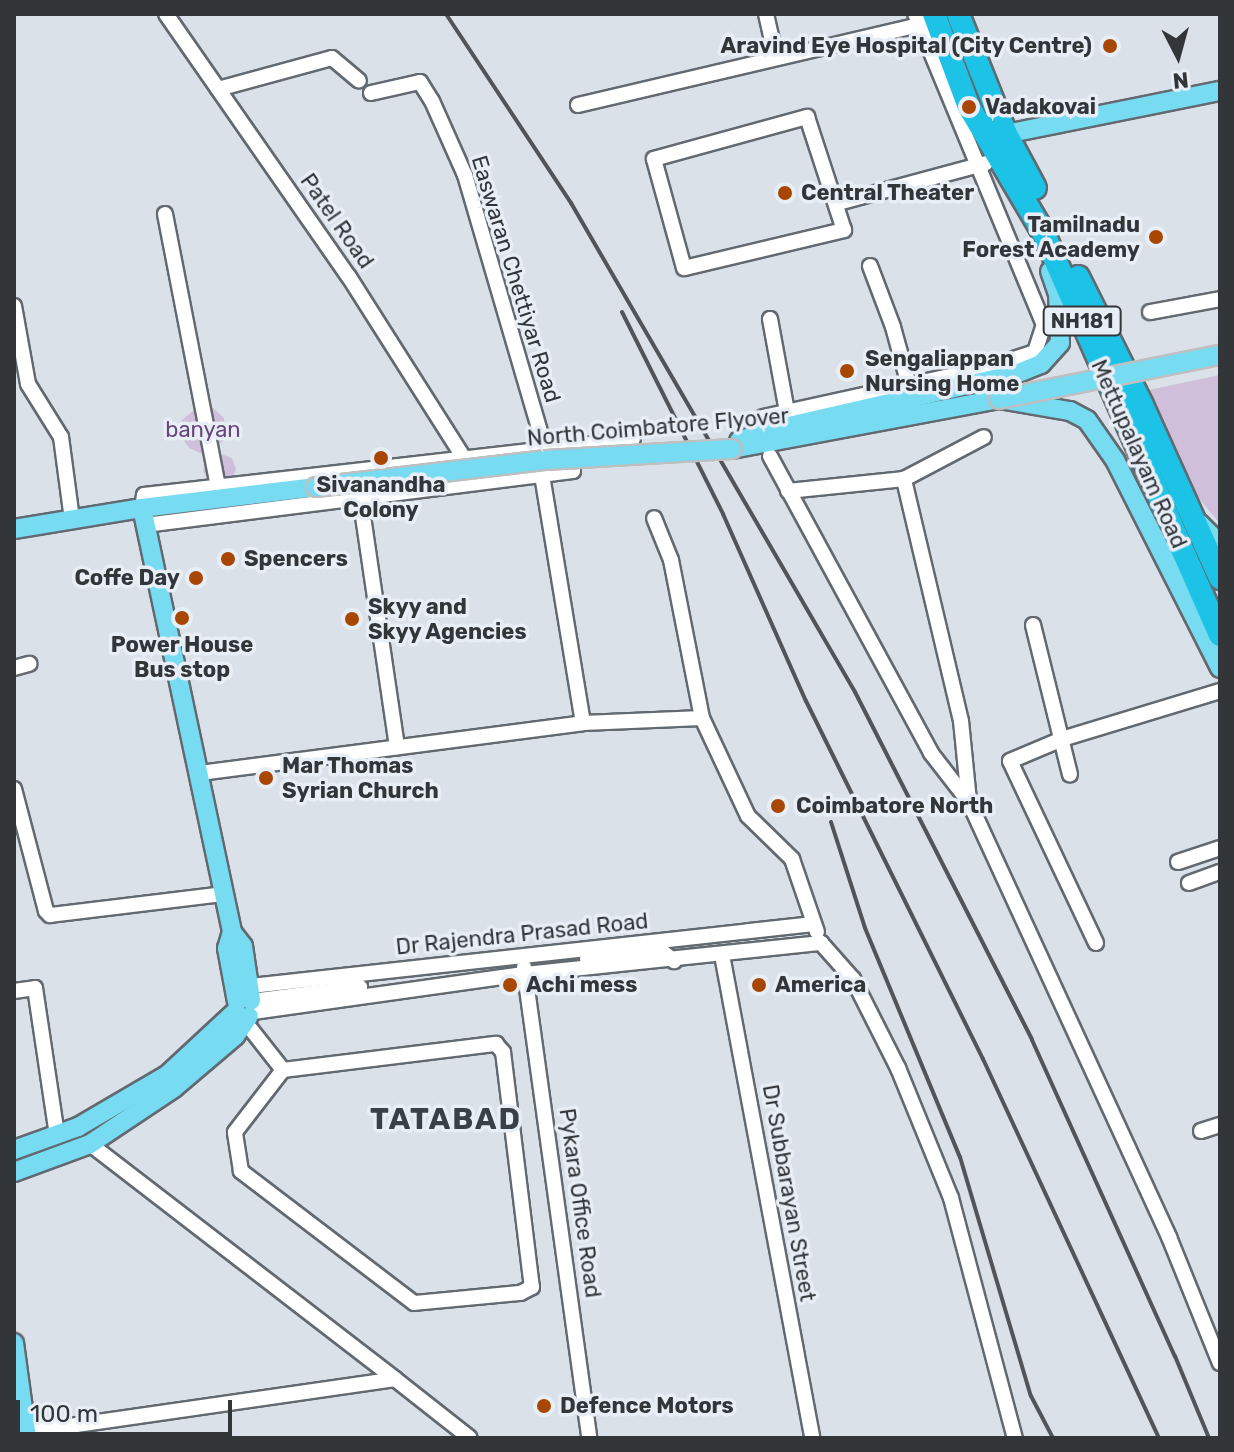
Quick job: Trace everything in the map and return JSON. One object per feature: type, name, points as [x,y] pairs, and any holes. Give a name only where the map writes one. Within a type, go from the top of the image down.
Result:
[{"type":"highway","name":"Mettupalayam Road","points":[[958,14],[1006,134],[1052,221],[1220,578]]},
{"type":"highway","name":"Mettupalayam Road","points":[[926,18],[969,107],[1043,232],[1220,635]]},
{"type":"main road","points":[[1006,134],[1220,91]]},
{"type":"main road","points":[[732,449],[741,439],[767,431],[1016,374],[1041,364],[1060,343],[1062,322],[1043,232]]},
{"type":"main road","name":"North Coimbatore Flyover","points":[[14,529],[72,519],[144,516],[186,502],[546,460],[732,449],[1220,355]]},
{"type":"main road","points":[[999,399],[1070,411],[1087,420],[1100,436],[1220,668]]},
{"type":"main road","points":[[144,516],[232,932],[227,948],[246,1004]]},
{"type":"main road","points":[[1194,519],[1220,544]]},
{"type":"main road","points":[[14,1150],[78,1127],[167,1075],[246,1004]]},
{"type":"main road","points":[[14,1172],[90,1144],[174,1088],[246,1004]]},
{"type":"main road","points":[[14,1343],[22,1435]]},
{"type":"street","name":"Patel Road","points":[[166,14],[349,277],[464,458]]},
{"type":"street","points":[[766,14],[776,58]]},
{"type":"street","points":[[578,105],[776,58],[926,18],[978,166],[1044,325],[1035,352],[986,368],[763,417]]},
{"type":"street","points":[[218,89],[332,58],[359,81]]},
{"type":"street","name":"Easwaran Chettiyar Road","points":[[371,93],[420,82],[432,101],[465,175],[545,449]]},
{"type":"street","points":[[807,117],[838,203],[844,230],[684,268],[654,159],[807,117]]},
{"type":"street","points":[[838,203],[1001,159]]},
{"type":"street","points":[[165,214],[218,486]]},
{"type":"street","points":[[870,266],[893,327],[909,385]]},
{"type":"street","points":[[1150,312],[1220,299]]},
{"type":"street","points":[[14,306],[28,384],[61,437],[72,519]]},
{"type":"street","points":[[770,319],[787,412]]},
{"type":"street","points":[[788,491],[904,479],[984,437]]},
{"type":"street","points":[[573,446],[574,471],[360,496],[144,516],[144,495],[633,439]]},
{"type":"street","points":[[770,456],[931,753],[969,802],[1169,1237],[1220,1363]]},
{"type":"street","points":[[542,475],[583,723]]},
{"type":"street","points":[[904,479],[961,721],[969,802]]},
{"type":"street","points":[[360,496],[397,747]]},
{"type":"street","points":[[654,518],[671,560],[702,718],[748,816],[792,859],[821,943],[853,979],[898,1068],[951,1198],[1015,1438]]},
{"type":"street","points":[[1033,625],[1070,775]]},
{"type":"street","points":[[14,668],[29,664]]},
{"type":"street","points":[[1096,943],[1010,761],[1062,739],[1220,691]]},
{"type":"street","points":[[200,773],[583,723],[702,718]]},
{"type":"street","points":[[14,789],[46,911],[50,915],[224,894]]},
{"type":"street","points":[[1178,862],[1220,848]]},
{"type":"street","points":[[1189,883],[1220,872]]},
{"type":"street","name":"Dr Rajendra Prasad Road","points":[[246,1004],[814,924]]},
{"type":"street","points":[[283,1070],[246,1004],[524,970],[674,961],[821,943]]},
{"type":"street","name":"Dr Subbarayan Street","points":[[722,955],[812,1438]]},
{"type":"street","name":"Pykara Office Road","points":[[524,970],[589,1438]]},
{"type":"street","points":[[14,991],[35,988],[57,1135]]},
{"type":"street","points":[[496,1044],[503,1052],[532,1287],[520,1293],[414,1303],[241,1171],[235,1132],[283,1070],[496,1044]]},
{"type":"street","points":[[1201,1131],[1220,1125]]},
{"type":"street","points":[[90,1144],[470,1438]]},
{"type":"street","points":[[22,1435],[395,1379]]},
{"type":"green space","points":[[1220,375],[1220,524],[1192,490],[1144,391]]},
{"type":"green space","name":"banyan","points":[[199,406],[213,408],[224,418],[224,440],[212,451],[232,458],[236,469],[232,479],[212,483],[208,480],[203,471],[207,456],[189,448],[180,435],[182,420]]},
{"type":"railway","points":[[446,14],[571,203],[855,692],[1032,1040],[1209,1438]]},
{"type":"railway","points":[[622,312],[723,514],[806,701],[983,1059],[1159,1438]]},
{"type":"railway","points":[[831,822],[865,928],[960,1157],[1031,1396],[1053,1438]]},
{"type":"place","name":"Aravind Eye Hospital (City Centre)","points":[[1110,46]]},
{"type":"place","name":"Vadakovai","points":[[969,107]]},
{"type":"place","name":"Central Theater","points":[[785,193]]},
{"type":"place","name":"Tamilnadu Forest Academy","points":[[1156,237]]},
{"type":"place","name":"Sengaliappan Nursing Home","points":[[847,371]]},
{"type":"place","name":"Sivanandha Colony","points":[[381,458]]},
{"type":"place","name":"Spencers","points":[[228,559]]},
{"type":"place","name":"Coffe Day","points":[[196,578]]},
{"type":"place","name":"Power House Bus stop","points":[[182,618]]},
{"type":"place","name":"Skyy and Skyy Agencies","points":[[352,619]]},
{"type":"place","name":"Mar Thomas Syrian Church","points":[[266,778]]},
{"type":"place","name":"Coimbatore North","points":[[778,806]]},
{"type":"place","name":"Achi mess","points":[[510,985]]},
{"type":"place","name":"America","points":[[759,985]]},
{"type":"place","name":"Defence Motors","points":[[544,1406]]},
{"type":"district","name":"TATABAD","points":[[446,1119]]}]
